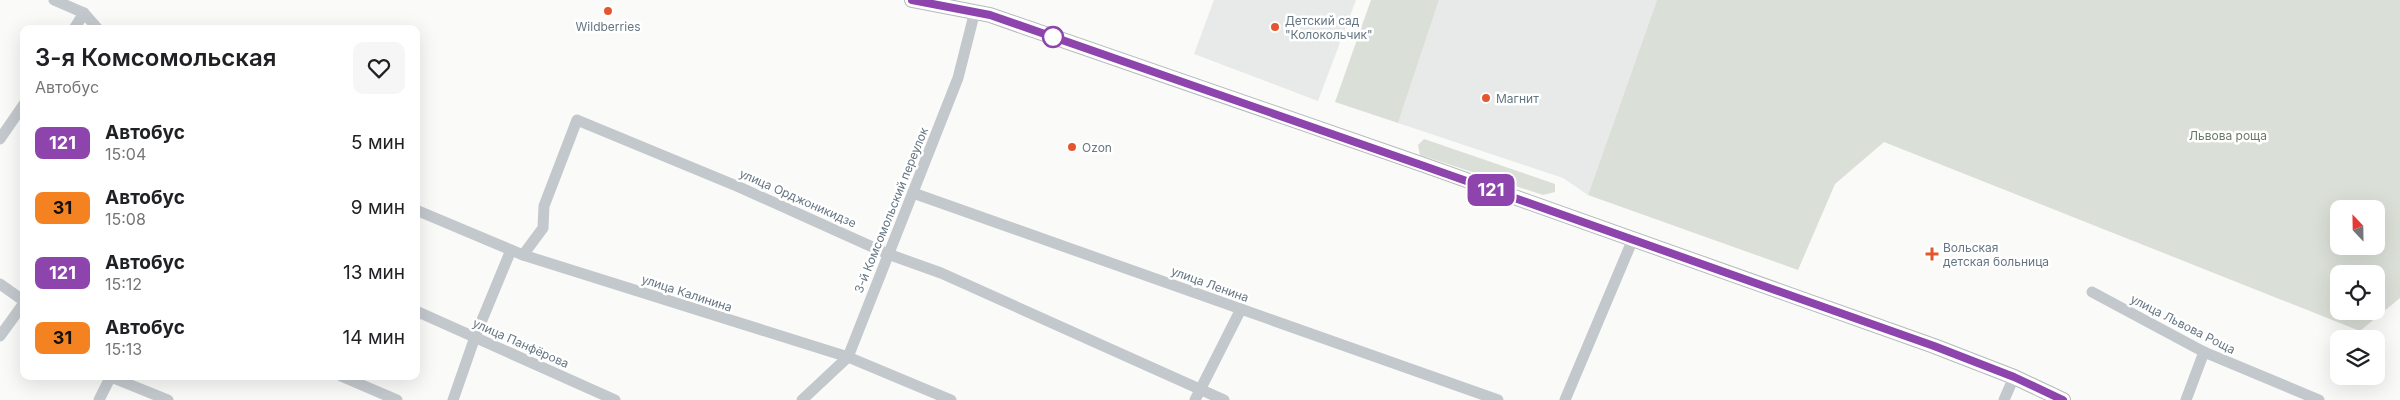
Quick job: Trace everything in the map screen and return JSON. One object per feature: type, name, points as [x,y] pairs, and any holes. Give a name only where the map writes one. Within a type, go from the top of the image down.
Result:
[{"type":"main road","points":[[912,0],[975,11],[1633,239],[1818,304],[2014,377],[2063,400]]},
{"type":"street","points":[[54,0],[84,13],[94,25]]},
{"type":"street","name":"3-й Комсомольский переулок","points":[[802,400],[848,356],[958,78],[975,11]]},
{"type":"street","points":[[76,25],[84,13]]},
{"type":"street","points":[[0,139],[20,110]]},
{"type":"street","name":"улица Орджоникидзе","points":[[523,256],[543,228],[544,206],[577,120],[739,187],[888,254],[941,274],[1197,395],[1224,400]]},
{"type":"street","name":"улица Ленина","points":[[913,193],[1498,400]]},
{"type":"street","name":"улица Калинина","points":[[420,212],[523,256],[848,356],[951,400]]},
{"type":"street","points":[[1565,400],[1633,239]]},
{"type":"street","points":[[453,400],[475,337],[511,250]]},
{"type":"street","points":[[0,284],[20,299]]},
{"type":"street","name":"улица Львова Роща","points":[[2092,292],[2204,352],[2319,400]]},
{"type":"street","points":[[0,336],[20,308]]},
{"type":"street","points":[[1197,395],[1241,309]]},
{"type":"street","name":"улица Панфёрова","points":[[420,313],[614,400]]},
{"type":"street","points":[[2186,400],[2204,352]]},
{"type":"street","points":[[2004,400],[2014,377]]},
{"type":"street","points":[[100,400],[110,380]]},
{"type":"street","points":[[118,380],[168,400]]},
{"type":"street","points":[[350,380],[397,400]]},
{"type":"shaded area","name":"Детский сад \"Колокольчик\"","points":[[1214,0],[1356,0],[1318,101],[1194,54]]},
{"type":"shaded area","points":[[1439,0],[1657,0],[1588,195],[1563,178],[1398,123]]},
{"type":"green space","points":[[1371,0],[1439,0],[1398,123],[1335,102]]},
{"type":"green space","name":"Львова роща","points":[[1657,0],[2400,0],[2400,298],[2385,310],[2385,265],[2330,265],[2330,319],[1884,142],[1835,184],[1798,270],[1588,195]]},
{"type":"green space","points":[[1424,139],[1555,184],[1555,192],[1543,195],[1420,155],[1418,145]]},
{"type":"green space","name":"Львова роща","points":[[2332,320],[2373,320],[2361,330]]},
{"type":"bus line","name":"121","points":[[912,0],[990,15],[1809,301],[2014,377],[2063,400]]},
{"type":"place","name":"Wildberries","points":[[608,11]]},
{"type":"place","name":"Детский сад \"Колокольчик\"","points":[[1275,27]]},
{"type":"place","name":"Магнит","points":[[1486,98]]},
{"type":"place","name":"Ozon","points":[[1072,147]]},
{"type":"place","name":"Вольская детская больница","points":[[1932,254]]}]
